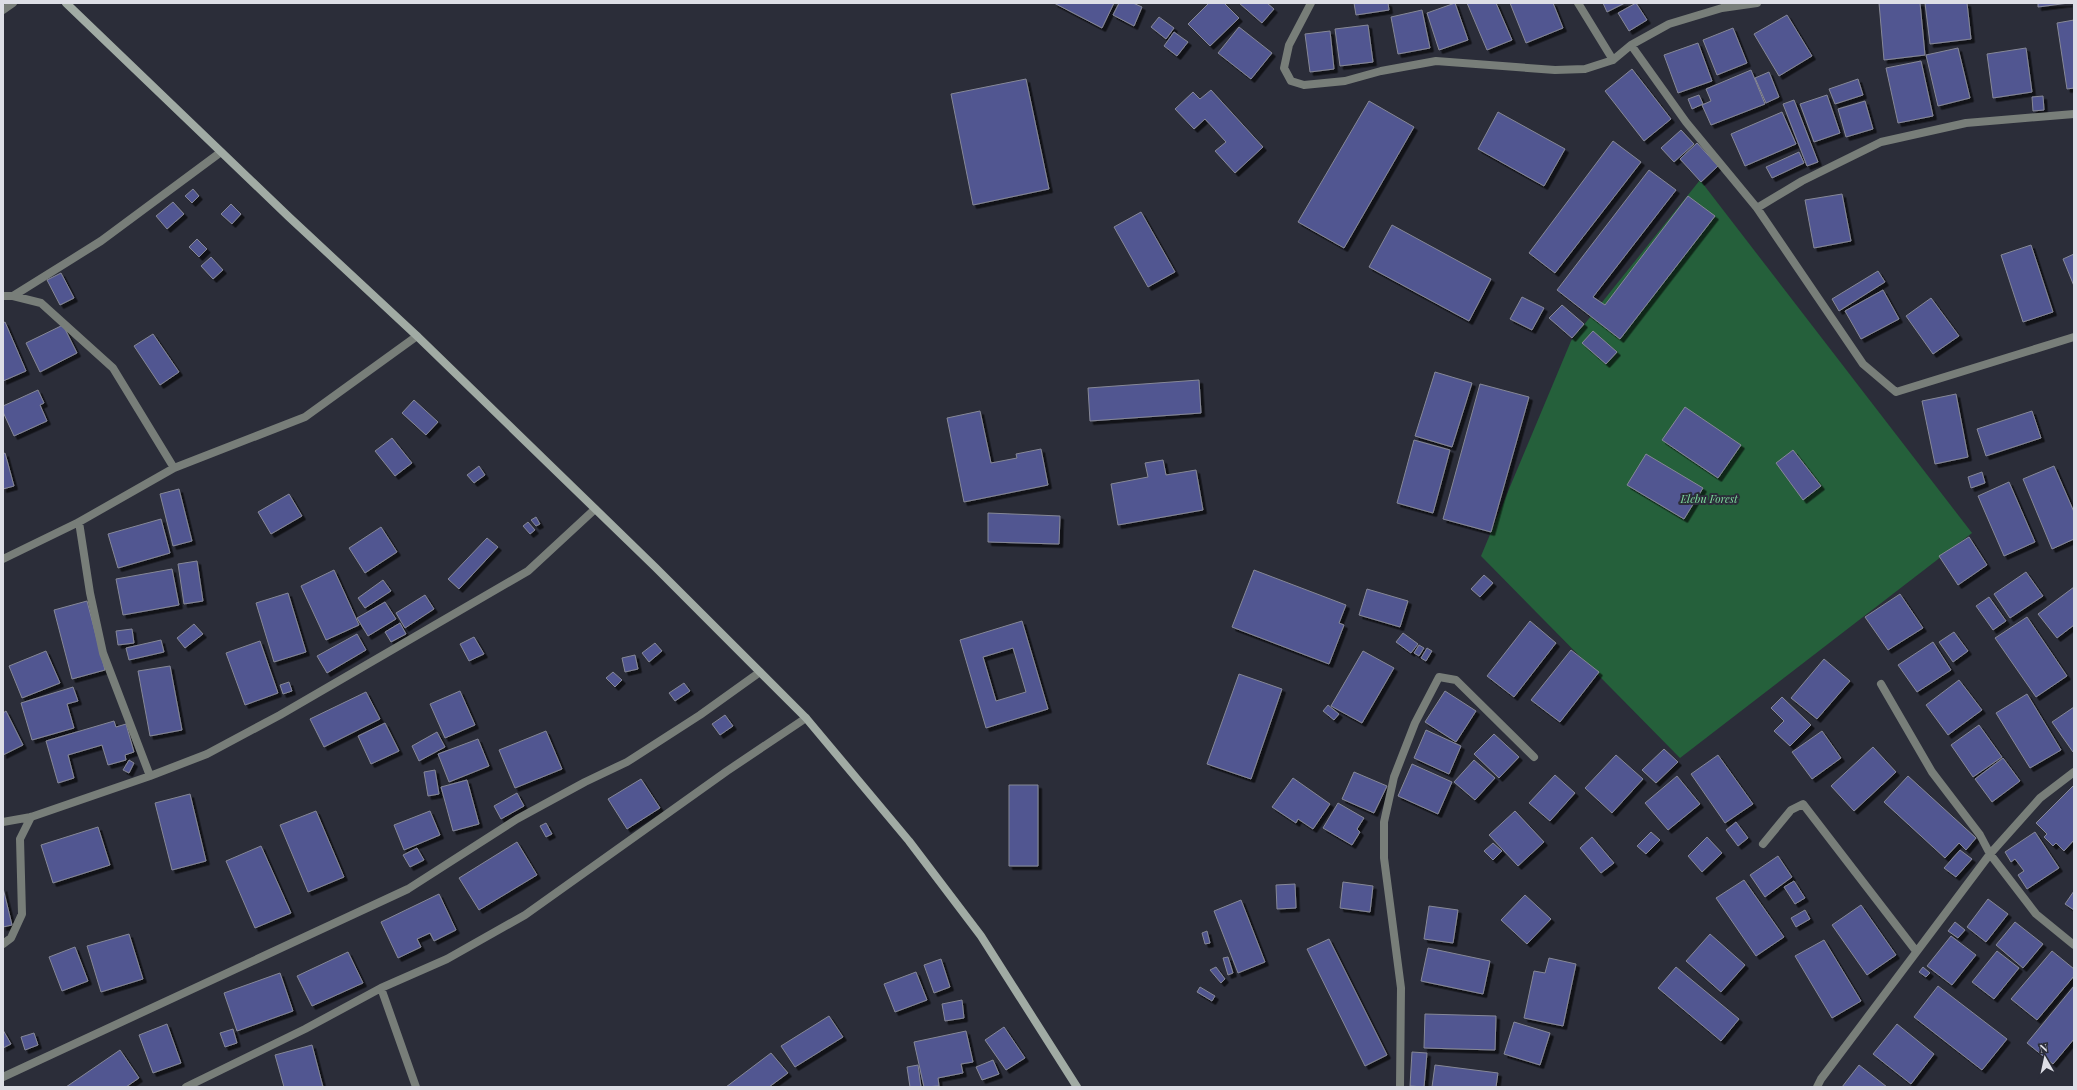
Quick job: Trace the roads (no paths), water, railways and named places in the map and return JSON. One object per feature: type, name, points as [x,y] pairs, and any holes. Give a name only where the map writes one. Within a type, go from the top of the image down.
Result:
[{"type":"main road","points":[[66,3],[221,152],[417,336],[594,509],[656,567],[806,718],[909,841],[981,936],[1077,1087]]},
{"type":"street","points":[[3,10],[13,3]]},
{"type":"street","points":[[1311,3],[1289,45],[1284,68],[1291,81],[1304,85],[1345,80],[1380,71],[1436,61],[1555,70],[1585,69],[1613,60],[1631,45],[1669,24],[1722,8],[1757,3]]},
{"type":"street","points":[[1578,3],[1613,60]]},
{"type":"street","points":[[1631,45],[1686,122],[1756,208],[1863,364],[1896,392],[2074,337]]},
{"type":"street","points":[[1756,208],[1802,181],[1881,142],[1966,123],[2074,114]]},
{"type":"street","points":[[13,296],[101,241],[221,152]]},
{"type":"street","points":[[3,296],[13,296],[41,303],[113,368],[174,468]]},
{"type":"street","points":[[3,559],[79,522],[174,468],[305,417],[417,336]]},
{"type":"street","points":[[3,822],[31,817],[150,776],[207,754],[286,711],[528,571],[594,509]]},
{"type":"street","points":[[79,522],[90,593],[103,653],[150,776]]},
{"type":"street","points":[[3,1077],[408,889],[516,819],[585,782],[627,762],[700,715],[760,672]]},
{"type":"street","points":[[1400,1087],[1401,988],[1384,858],[1384,822],[1394,777],[1415,723],[1439,677],[1456,680],[1534,757]]},
{"type":"street","points":[[1881,684],[1932,772],[1980,834],[1990,854],[2036,914],[2074,944]]},
{"type":"street","points":[[186,1087],[305,1029],[381,988],[447,959],[525,916],[727,771],[806,718]]},
{"type":"street","points":[[1817,1087],[1821,1079],[1990,854],[2040,798],[2074,772]]},
{"type":"street","points":[[1763,844],[1791,810],[1803,804],[1916,952]]},
{"type":"street","points":[[3,944],[11,938],[22,914],[20,839],[31,817]]},
{"type":"street","points":[[381,988],[416,1087]]},
{"type":"park label","name":"Elebu Forest","points":[[1709,499]]}]
